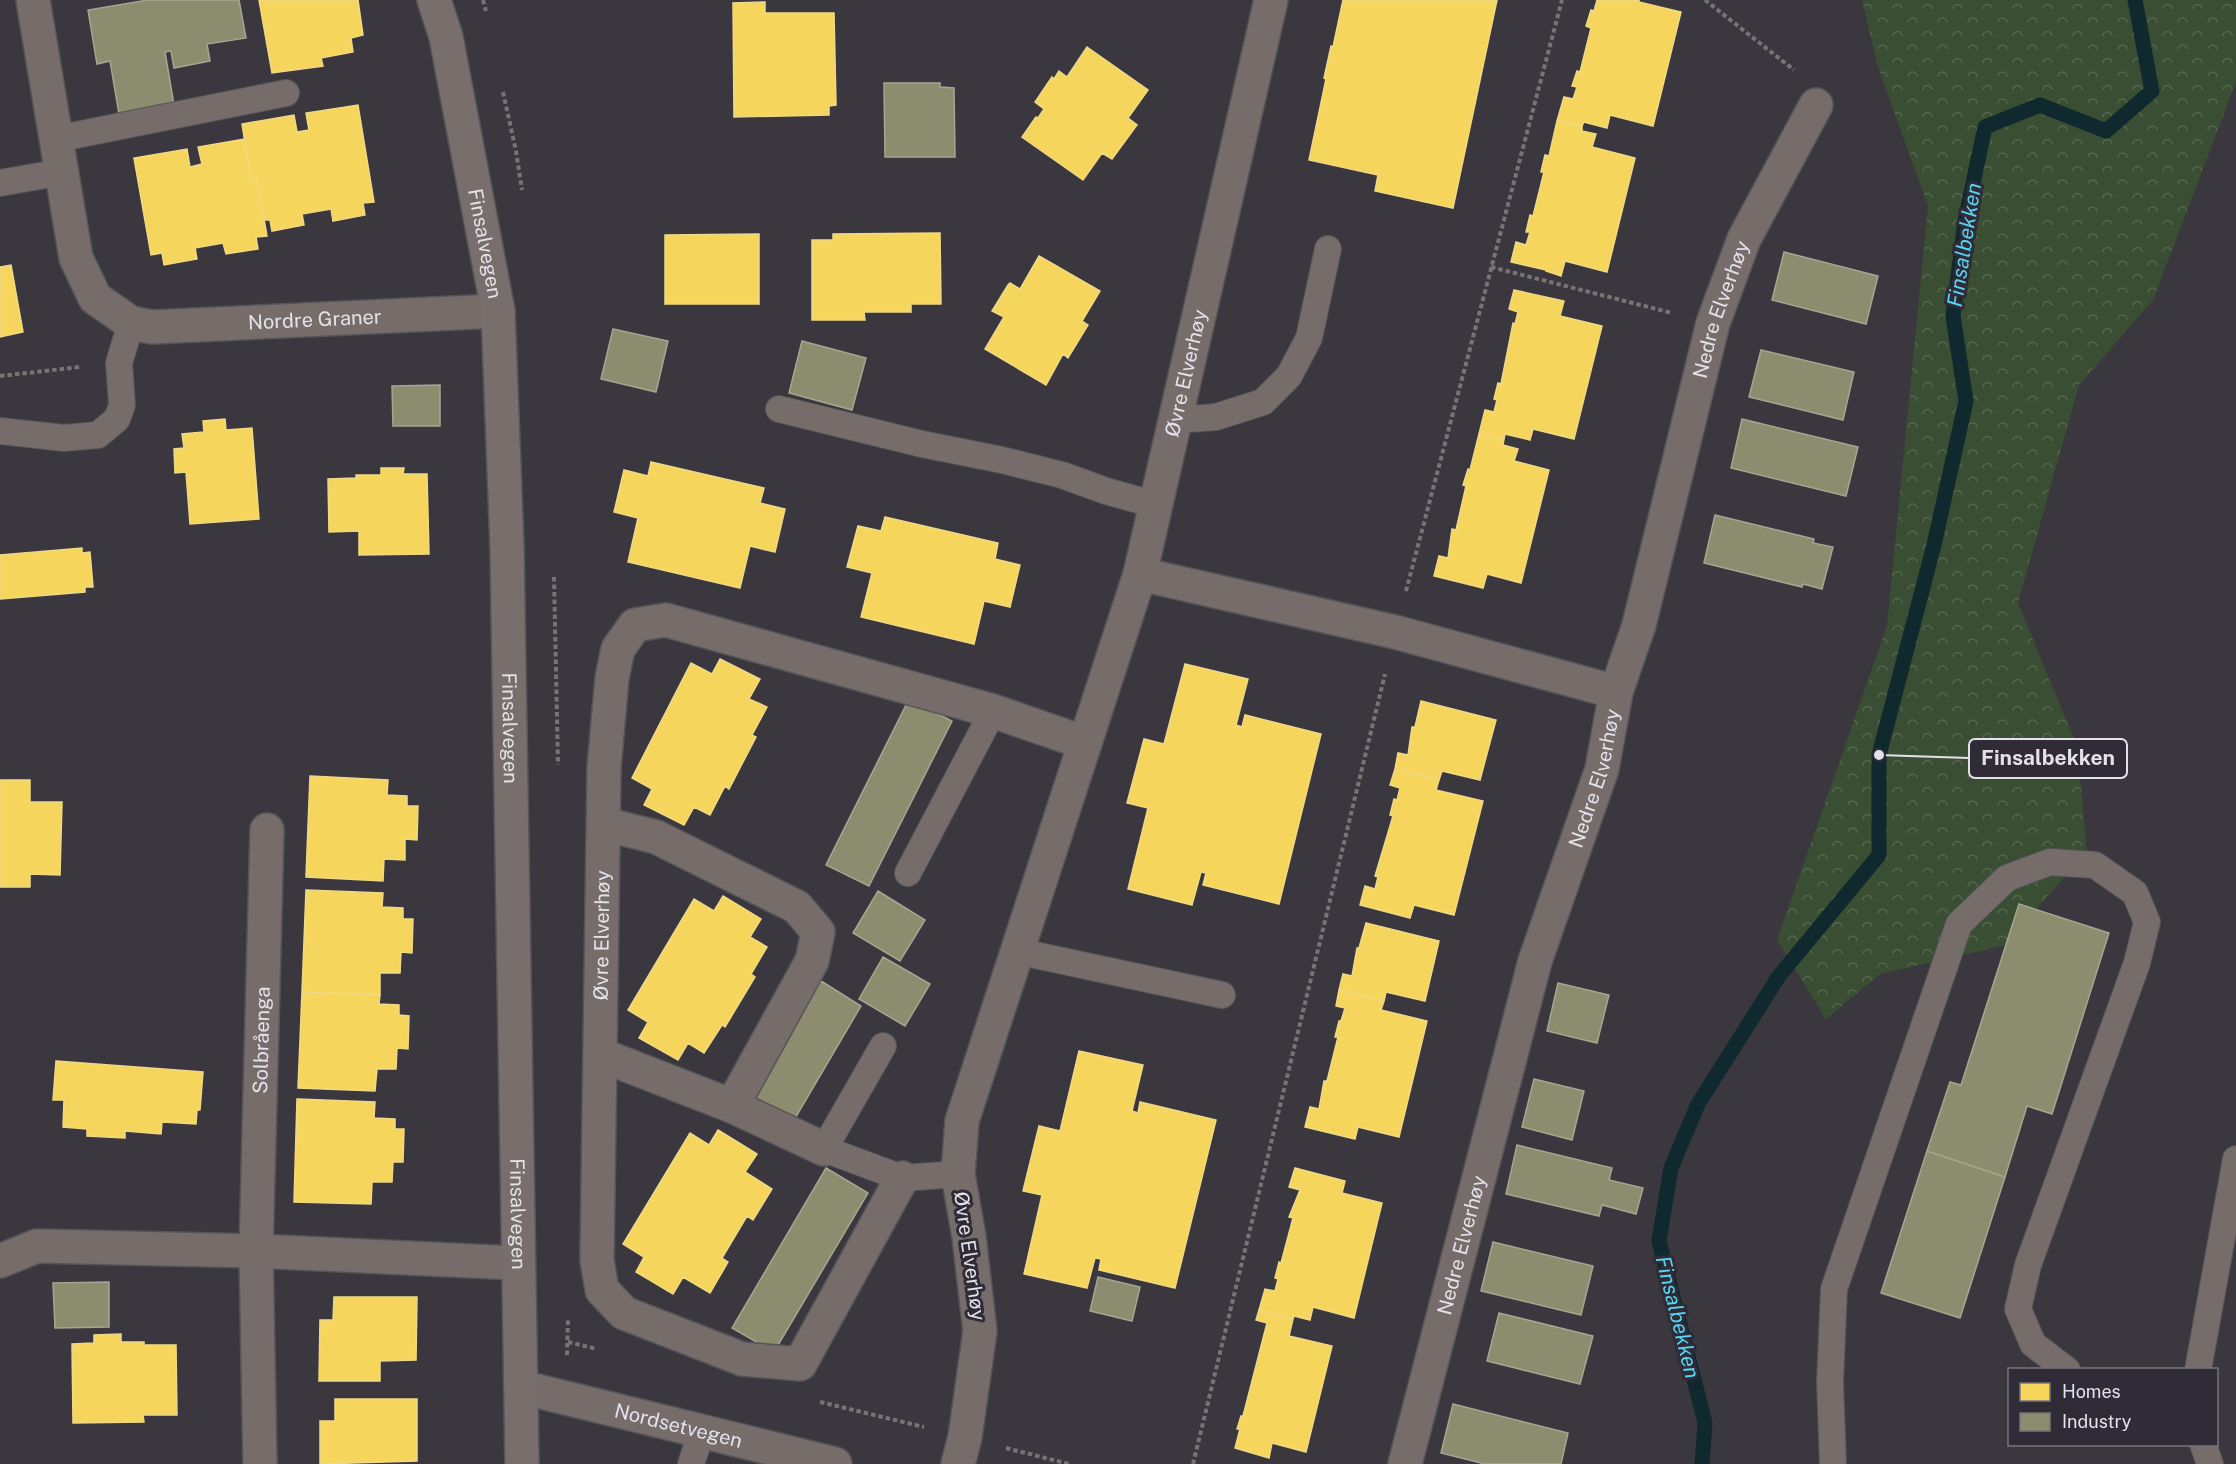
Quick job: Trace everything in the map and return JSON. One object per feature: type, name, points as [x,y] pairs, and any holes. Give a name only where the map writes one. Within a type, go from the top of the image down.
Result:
[{"type":"street","name":"Nordre Graner","points":[[33,0],[76,258],[95,298],[131,323],[152,327],[498,311]]},
{"type":"street","name":"Finsalvegen","points":[[434,0],[446,37],[498,311],[507,547],[522,1464]]},
{"type":"street","name":"Øvre Elverhøy","points":[[958,1464],[965,1437],[980,1331],[969,1237],[958,1174],[962,1120],[1140,574],[1271,0]]},
{"type":"street","name":"Nedre Elverhøy","points":[[1406,1464],[1535,961],[1602,769],[1616,692],[1639,625],[1713,323],[1744,239],[1816,105]]},
{"type":"street","points":[[1140,574],[1395,632],[1616,692]]},
{"type":"street","name":"Øvre Elverhøy","points":[[902,1178],[800,1364],[742,1359],[624,1313],[602,1290],[597,1260],[604,768],[612,678],[618,649],[635,625],[666,620],[993,711],[1085,743]]},
{"type":"street","points":[[604,824],[656,837],[797,907],[818,932],[812,961],[732,1106]]},
{"type":"street","name":"Solbråenga","points":[[260,1464],[256,1251],[267,830]]},
{"type":"street","points":[[601,1055],[732,1106],[824,1149]]},
{"type":"street","points":[[0,1262],[37,1246],[256,1251],[517,1263]]},
{"type":"street","name":"Nordsetvegen","points":[[521,1387],[835,1464]]},
{"type":"lane","points":[[56,139],[286,93]]},
{"type":"lane","points":[[0,183],[62,172]]},
{"type":"lane","points":[[1176,420],[1216,417],[1263,402],[1289,376],[1309,338],[1328,249]]},
{"type":"lane","points":[[0,431],[64,438],[98,435],[117,419],[122,405],[119,363],[131,323]]},
{"type":"lane","points":[[779,409],[1062,475],[1106,491],[1156,505]]},
{"type":"lane","points":[[908,873],[993,711]]},
{"type":"lane","points":[[1833,1464],[1830,1382],[1834,1289],[1959,924],[2007,878],[2050,862],[2095,865],[2135,893],[2147,922],[2138,963],[2028,1265],[2018,1309],[2033,1344],[2064,1368]]},
{"type":"lane","points":[[1016,951],[1222,995]]},
{"type":"lane","points":[[883,1046],[824,1149],[902,1178],[958,1174]]},
{"type":"lane","points":[[2198,1368],[2236,1159]]},
{"type":"lane","points":[[691,1464],[702,1431]]},
{"type":"lane","points":[[2204,1446],[2210,1464]]},
{"type":"path","points":[[1194,1464],[1395,632],[1562,0]]},
{"type":"path","points":[[1705,0],[1806,79],[1816,105]]},
{"type":"path","points":[[1491,267],[1713,323]]},
{"type":"green space","points":[[1862,0],[2236,0],[2236,82],[2153,300],[2079,385],[2018,603],[2077,746],[2087,850],[2006,945],[1880,974],[1826,1019],[1777,940],[1887,626],[1928,206],[1878,67]]},
{"type":"building: Homes","points":[[259,0],[358,0],[363,35],[351,38],[353,52],[321,58],[323,66],[272,73]]},
{"type":"building: Homes","points":[[1343,0],[1497,0],[1453,208],[1375,191],[1378,175],[1309,160],[1326,79],[1324,78]]},
{"type":"building: Homes","points":[[1597,0],[1639,0],[1639,2],[1681,12],[1653,126],[1610,115],[1607,128],[1584,122],[1582,126],[1557,121],[1564,97],[1573,99],[1577,87],[1572,86],[1577,71],[1580,72],[1591,28],[1586,26]]},
{"type":"building: Homes","points":[[765,2],[765,13],[834,13],[836,105],[829,106],[829,115],[734,117],[733,3]]},
{"type":"building: Homes","points":[[1087,47],[1148,90],[1128,118],[1137,125],[1112,159],[1102,153],[1083,180],[1022,137],[1044,109],[1035,102],[1052,77],[1054,79],[1059,71],[1067,77]]},
{"type":"building: Homes","points":[[358,105],[374,202],[363,203],[365,215],[333,221],[331,209],[302,214],[304,225],[272,231],[270,220],[264,220],[257,179],[251,180],[242,124],[294,115],[297,132],[309,130],[306,113]]},
{"type":"building: Homes","points":[[1557,121],[1582,126],[1582,131],[1596,134],[1592,147],[1635,158],[1607,272],[1565,261],[1561,276],[1511,262],[1516,242],[1526,245],[1530,232],[1526,232],[1530,215],[1533,216],[1544,172],[1541,172],[1545,155],[1549,156]]},
{"type":"building: Homes","points":[[244,139],[251,180],[257,179],[267,236],[256,237],[258,249],[226,254],[223,243],[195,248],[197,259],[164,265],[162,253],[151,255],[134,158],[187,149],[190,167],[202,164],[198,147]]},
{"type":"building: Homes","points":[[940,233],[941,304],[911,304],[911,312],[864,312],[865,320],[812,320],[812,240],[833,240],[833,234]]},
{"type":"building: Homes","points":[[759,234],[759,304],[665,304],[665,235]]},
{"type":"building: Homes","points":[[1039,256],[1100,291],[1082,321],[1088,325],[1068,358],[1063,354],[1046,385],[985,349],[1004,317],[992,311],[1010,283],[1020,289]]},
{"type":"building: Homes","points":[[11,265],[23,332],[0,337],[0,267]]},
{"type":"building: Homes","points":[[1514,290],[1564,301],[1560,316],[1602,326],[1574,439],[1533,429],[1530,440],[1505,434],[1504,439],[1479,434],[1485,410],[1494,412],[1498,383],[1501,384],[1513,323],[1515,324],[1518,312],[1509,309]]},
{"type":"building: Homes","points":[[225,419],[226,430],[252,428],[259,519],[190,524],[186,472],[175,473],[174,449],[184,448],[182,434],[204,432],[203,421]]},
{"type":"building: Homes","points":[[1479,434],[1504,439],[1503,445],[1518,449],[1514,461],[1549,470],[1521,583],[1487,574],[1483,588],[1434,576],[1439,556],[1448,558],[1452,529],[1456,530],[1466,486],[1463,485],[1468,469],[1470,470]]},
{"type":"building: Homes","points":[[651,462],[764,488],[760,503],[785,509],[775,552],[750,546],[740,588],[628,562],[638,518],[614,512],[624,470],[648,476]]},
{"type":"building: Homes","points":[[381,468],[404,468],[403,474],[427,474],[429,554],[359,555],[359,531],[329,532],[328,479],[356,478],[356,475],[381,475]]},
{"type":"building: Homes","points":[[885,517],[998,543],[995,559],[1020,565],[1010,607],[984,601],[974,644],[861,617],[872,573],[847,567],[858,526],[881,531]]},
{"type":"building: Homes","points":[[82,548],[82,553],[90,552],[93,587],[85,587],[85,592],[0,599],[0,555]]},
{"type":"building: Homes","points":[[720,659],[760,679],[749,699],[767,707],[752,735],[756,737],[729,789],[725,786],[710,815],[694,807],[684,825],[644,805],[652,789],[632,778],[691,663],[712,674]]},
{"type":"building: Homes","points":[[1185,664],[1248,679],[1236,725],[1242,727],[1245,715],[1321,734],[1279,904],[1203,885],[1206,873],[1201,872],[1192,905],[1128,889],[1148,808],[1127,803],[1144,739],[1164,744]]},
{"type":"building: Homes","points":[[1421,701],[1496,720],[1480,780],[1442,771],[1439,780],[1395,769],[1398,753],[1408,755],[1412,727],[1415,727]]},
{"type":"building: Homes","points":[[1395,769],[1439,780],[1436,790],[1483,801],[1454,915],[1414,905],[1410,918],[1360,905],[1365,886],[1375,889],[1378,877],[1375,876],[1393,816],[1390,815],[1394,799],[1397,800],[1400,788],[1390,785]]},
{"type":"building: Homes","points":[[310,776],[388,780],[387,795],[407,796],[407,806],[418,806],[417,840],[405,839],[405,860],[384,859],[383,881],[306,877]]},
{"type":"building: Homes","points":[[0,780],[30,780],[30,802],[62,802],[60,875],[30,874],[30,887],[0,887]]},
{"type":"building: Homes","points":[[306,890],[383,893],[382,907],[403,908],[403,919],[413,919],[412,953],[401,952],[400,973],[380,973],[380,995],[302,992]]},
{"type":"building: Homes","points":[[723,896],[761,919],[750,937],[767,947],[751,974],[755,977],[725,1027],[722,1025],[704,1053],[688,1043],[678,1060],[639,1038],[648,1022],[628,1010],[694,899],[714,911]]},
{"type":"building: Homes","points":[[1366,923],[1439,941],[1425,1001],[1386,992],[1384,1001],[1339,990],[1343,974],[1352,976],[1357,948],[1359,948]]},
{"type":"building: Homes","points":[[1339,990],[1384,1001],[1381,1010],[1427,1021],[1399,1137],[1358,1127],[1355,1139],[1305,1127],[1310,1107],[1319,1109],[1324,1081],[1327,1081],[1338,1037],[1335,1037],[1345,1008],[1336,1006]]},
{"type":"building: Homes","points":[[302,992],[380,995],[379,1004],[399,1005],[399,1015],[409,1016],[408,1049],[397,1048],[396,1069],[377,1069],[375,1091],[298,1088]]},
{"type":"building: Homes","points":[[1079,1051],[1143,1065],[1132,1111],[1138,1113],[1140,1102],[1216,1120],[1175,1288],[1099,1270],[1101,1259],[1095,1258],[1087,1288],[1024,1274],[1042,1195],[1023,1191],[1039,1126],[1060,1131]]},
{"type":"building: Homes","points":[[56,1061],[203,1072],[200,1110],[197,1110],[196,1124],[162,1122],[161,1134],[125,1131],[125,1138],[87,1136],[87,1129],[63,1127],[64,1100],[53,1100]]},
{"type":"building: Homes","points":[[297,1099],[375,1102],[374,1118],[395,1119],[395,1129],[404,1129],[403,1162],[393,1162],[392,1182],[372,1182],[371,1204],[294,1202]]},
{"type":"building: Homes","points":[[718,1130],[757,1154],[745,1172],[772,1189],[753,1220],[747,1216],[722,1258],[728,1262],[710,1293],[683,1277],[673,1294],[636,1272],[644,1257],[623,1244],[690,1133],[709,1145]]},
{"type":"building: Homes","points":[[1295,1168],[1345,1181],[1342,1193],[1382,1203],[1354,1318],[1313,1307],[1310,1320],[1294,1316],[1293,1319],[1259,1310],[1265,1289],[1275,1291],[1278,1279],[1275,1278],[1293,1218],[1289,1217],[1300,1190],[1289,1187]]},
{"type":"building: Homes","points":[[334,1297],[417,1297],[416,1360],[380,1361],[380,1381],[319,1381],[320,1320],[333,1320]]},
{"type":"building: Homes","points":[[1259,1310],[1293,1319],[1289,1336],[1332,1346],[1306,1452],[1272,1443],[1269,1458],[1235,1448],[1240,1429],[1237,1429],[1241,1416],[1243,1416],[1267,1323],[1256,1320]]},
{"type":"building: Homes","points":[[121,1334],[121,1342],[176,1345],[177,1415],[143,1415],[144,1422],[73,1423],[72,1344],[94,1343],[94,1335]]},
{"type":"building: Homes","points":[[335,1399],[417,1399],[417,1461],[320,1464],[320,1421],[335,1421]]},
{"type":"building: Industry","points":[[148,0],[239,0],[246,38],[207,44],[210,61],[174,68],[171,51],[165,52],[174,105],[119,114],[110,61],[97,64],[88,10]]},
{"type":"building: Industry","points":[[884,83],[940,83],[940,87],[954,88],[955,157],[885,157]]},
{"type":"building: Industry","points":[[1784,252],[1878,276],[1866,324],[1772,300]]},
{"type":"building: Industry","points":[[613,329],[668,341],[656,392],[601,379]]},
{"type":"building: Industry","points":[[802,341],[866,358],[852,410],[789,393]]},
{"type":"building: Industry","points":[[1761,350],[1854,372],[1843,420],[1749,397]]},
{"type":"building: Industry","points":[[440,385],[440,426],[393,426],[392,386]]},
{"type":"building: Industry","points":[[1742,419],[1858,447],[1846,496],[1731,468]]},
{"type":"building: Industry","points":[[1715,515],[1814,539],[1813,543],[1833,547],[1822,589],[1803,584],[1802,587],[1704,563]]},
{"type":"building: Industry","points":[[909,699],[952,721],[869,886],[826,865]]},
{"type":"building: Industry","points":[[878,891],[925,920],[900,961],[853,933]]},
{"type":"building: Industry","points":[[2019,904],[2109,933],[2052,1114],[2027,1106],[2005,1177],[1927,1151],[1950,1082],[1961,1085]]},
{"type":"building: Industry","points":[[883,957],[930,984],[905,1026],[859,999]]},
{"type":"building: Industry","points":[[821,981],[861,1006],[790,1127],[748,1102]]},
{"type":"building: Industry","points":[[1558,983],[1609,995],[1597,1043],[1547,1031]]},
{"type":"building: Industry","points":[[1534,1079],[1584,1091],[1572,1140],[1522,1127]]},
{"type":"building: Industry","points":[[1517,1145],[1612,1168],[1609,1180],[1643,1188],[1636,1214],[1602,1205],[1599,1216],[1506,1194]]},
{"type":"building: Industry","points":[[1927,1151],[2005,1177],[1960,1318],[1881,1293]]},
{"type":"building: Industry","points":[[826,1168],[868,1193],[774,1352],[732,1328]]},
{"type":"building: Industry","points":[[1493,1242],[1593,1266],[1581,1315],[1481,1291]]},
{"type":"building: Industry","points":[[1098,1277],[1140,1287],[1132,1321],[1090,1311]]},
{"type":"building: Industry","points":[[109,1282],[109,1327],[55,1328],[53,1283]]},
{"type":"building: Industry","points":[[1499,1313],[1593,1336],[1580,1384],[1487,1361]]},
{"type":"building: Industry","points":[[1453,1404],[1568,1433],[1561,1464],[1485,1464],[1441,1453]]},
{"type":"waterway","name":"Finsalbekken","points":[[1702,1464],[1705,1423],[1659,1241],[1671,1168],[1698,1104],[1779,976],[1879,855],[1879,755],[1934,545],[1966,401],[1953,316],[1965,221],[1985,127],[2040,105],[2106,131],[2152,91],[2135,0]]},
{"type":"place","name":"Finsalbekken","points":[[1879,755]]}]
